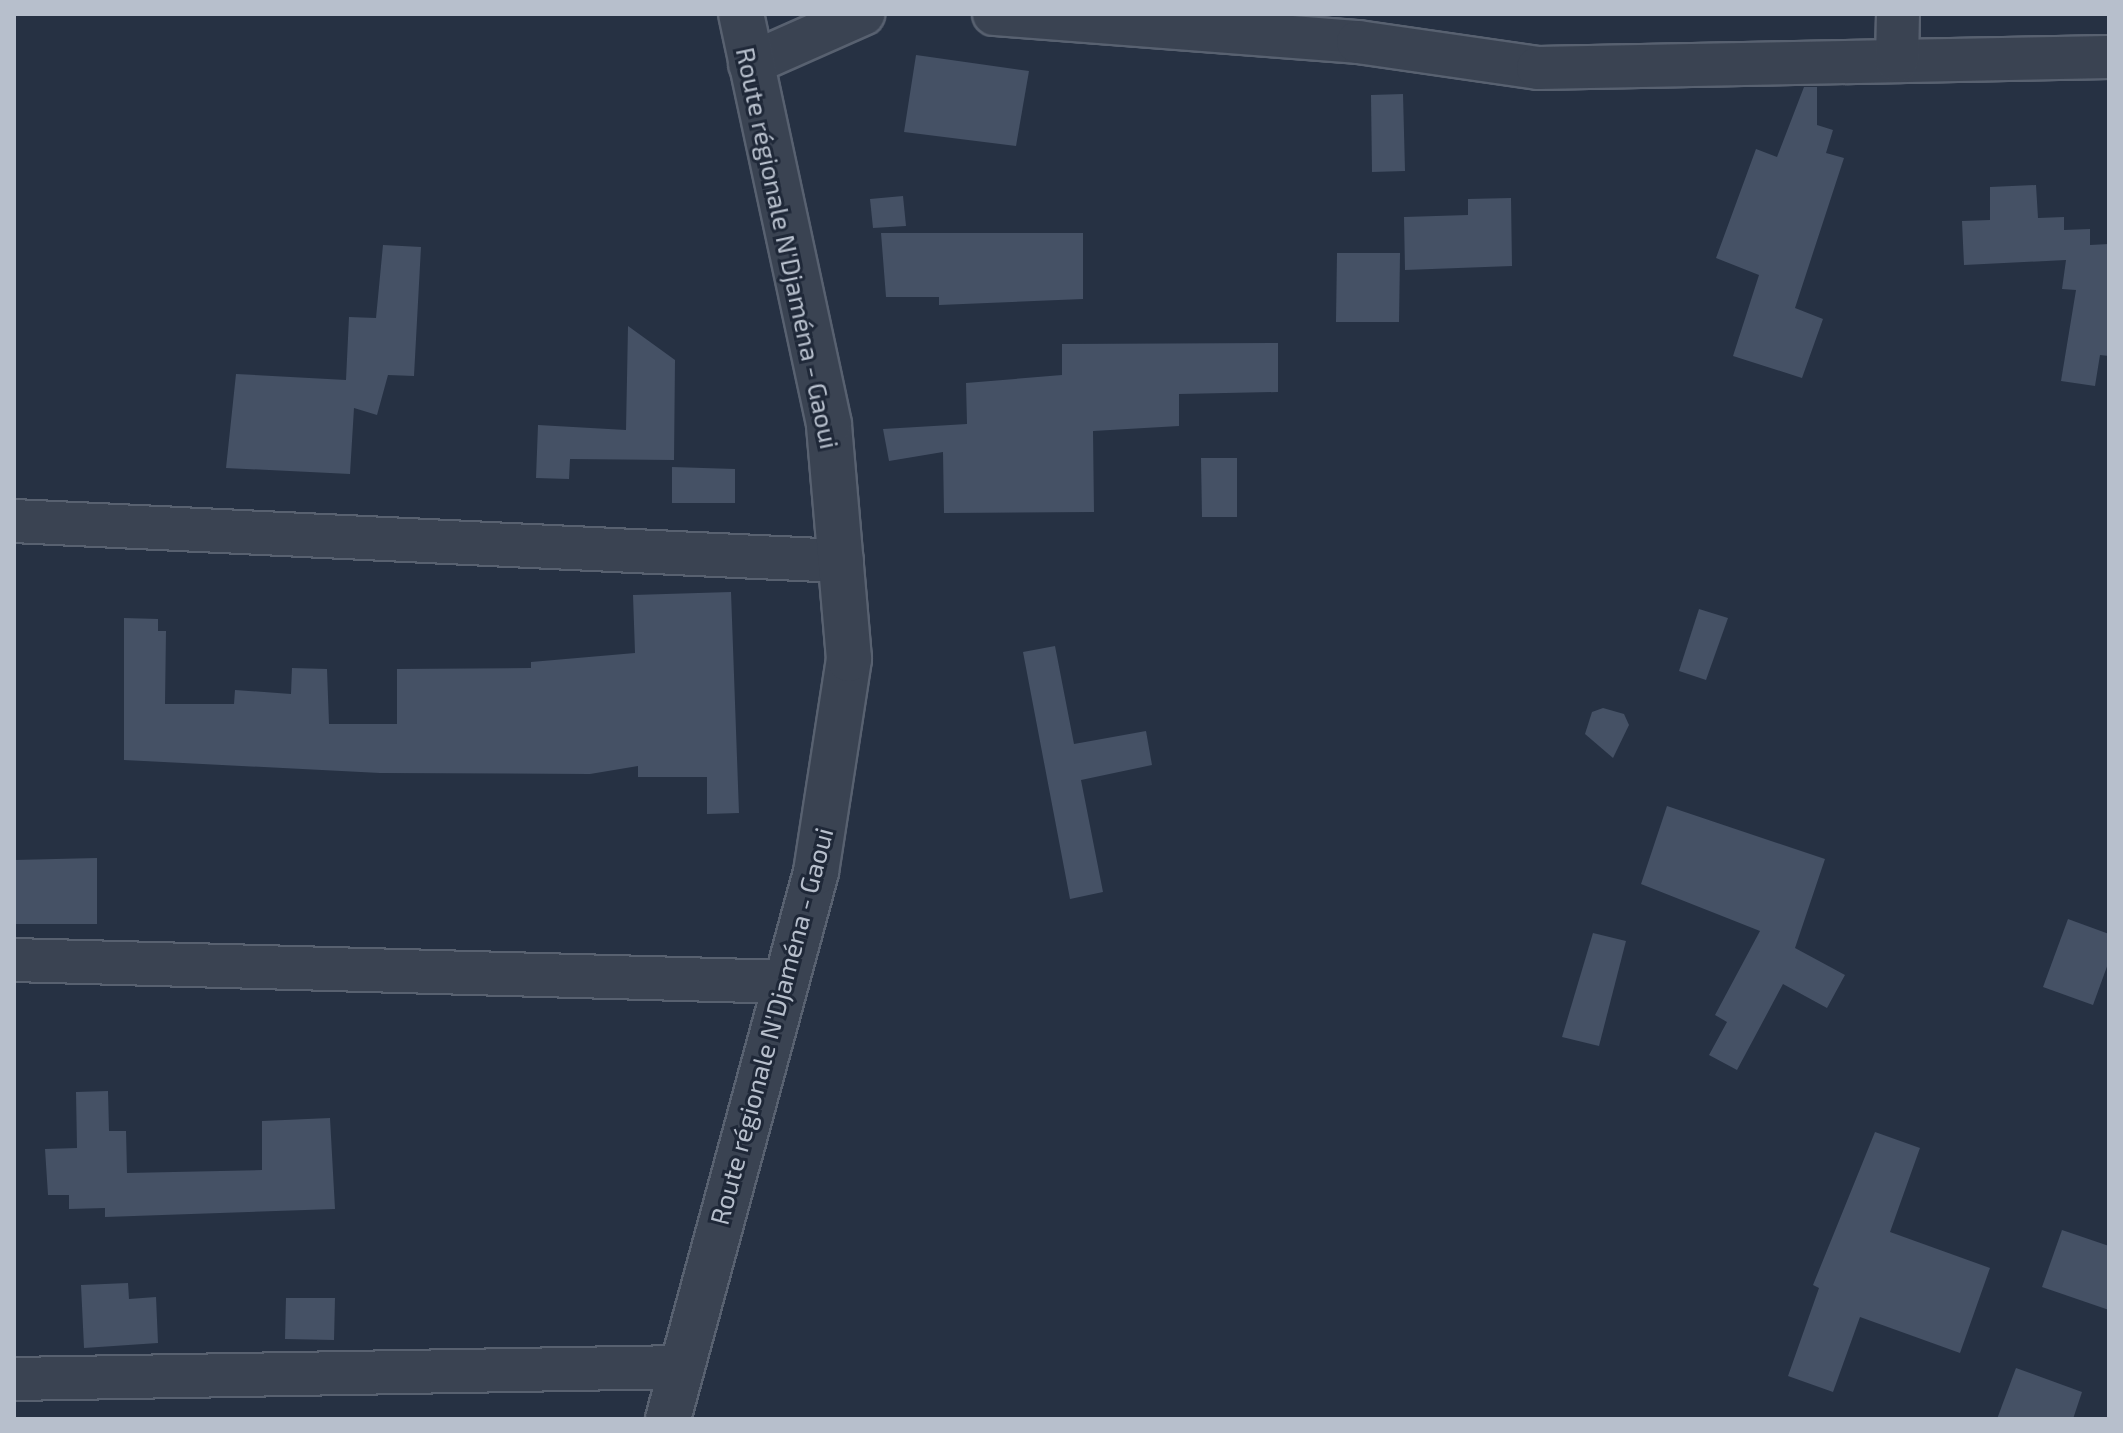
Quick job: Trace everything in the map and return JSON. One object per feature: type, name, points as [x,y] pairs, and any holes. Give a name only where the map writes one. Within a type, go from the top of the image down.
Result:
[{"type":"street","points":[[746,43],[863,14]]},
{"type":"street","points":[[994,14],[1358,42],[1538,68],[2109,57]]},
{"type":"street","points":[[1897,61],[1898,14]]},
{"type":"street","name":"Route régionale N'Djaména - Gaoui","points":[[668,1419],[787,982],[839,735],[849,659],[829,424],[746,43]]},
{"type":"street","points":[[14,521],[842,561]]},
{"type":"street","points":[[14,960],[787,982]]},
{"type":"street","points":[[14,1379],[680,1367]]},
{"type":"building","points":[[916,55],[1029,71],[1016,146],[904,132]]},
{"type":"building","points":[[1804,87],[1817,87],[1817,125],[1833,130],[1826,153],[1844,158],[1795,308],[1823,319],[1802,378],[1733,356],[1759,275],[1716,258],[1756,149],[1777,157]]},
{"type":"building","points":[[1403,94],[1405,171],[1372,172],[1371,95]]},
{"type":"building","points":[[2036,185],[2038,218],[2064,217],[2064,230],[2090,229],[2090,245],[2109,244],[2109,356],[2100,355],[2095,386],[2061,381],[2076,290],[2062,289],[2066,260],[1964,265],[1962,221],[1990,220],[1990,187]]},
{"type":"building","points":[[903,196],[906,226],[873,228],[870,199]]},
{"type":"building","points":[[1511,198],[1512,266],[1405,270],[1404,217],[1468,215],[1468,199]]},
{"type":"building","points":[[881,233],[1083,233],[1083,299],[939,305],[939,297],[886,297]]},
{"type":"building","points":[[383,245],[421,247],[414,376],[388,375],[377,415],[354,408],[350,474],[226,468],[236,374],[346,380],[349,317],[376,318]]},
{"type":"building","points":[[1337,253],[1400,253],[1399,322],[1336,322]]},
{"type":"building","points":[[628,326],[675,360],[674,460],[570,459],[569,479],[536,478],[538,425],[626,430]]},
{"type":"building","points":[[1278,343],[1278,392],[1179,394],[1179,426],[1093,431],[1094,512],[944,513],[943,452],[889,461],[883,429],[967,424],[966,383],[1062,375],[1062,344]]},
{"type":"building","points":[[1201,458],[1237,458],[1237,517],[1202,517]]},
{"type":"building","points":[[672,467],[735,469],[735,503],[672,503]]},
{"type":"building","points":[[731,592],[739,813],[707,814],[707,777],[638,777],[638,766],[590,774],[380,773],[124,760],[124,618],[158,619],[158,631],[166,631],[165,704],[234,704],[235,690],[291,694],[292,668],[327,669],[329,724],[397,724],[397,669],[531,668],[531,662],[635,653],[633,595]]},
{"type":"building","points":[[1699,609],[1728,618],[1706,680],[1679,671]]},
{"type":"building","points":[[1055,646],[1074,744],[1146,731],[1152,765],[1081,780],[1103,892],[1070,899],[1023,652]]},
{"type":"building","points":[[1603,708],[1624,714],[1629,725],[1613,758],[1585,734],[1592,712]]},
{"type":"building","points":[[1667,806],[1825,859],[1795,948],[1845,975],[1827,1008],[1783,984],[1737,1070],[1709,1055],[1727,1022],[1715,1015],[1760,931],[1641,884]]},
{"type":"building","points":[[97,858],[97,924],[14,924],[14,860]]},
{"type":"building","points":[[2068,919],[2109,934],[2109,961],[2093,1005],[2043,987]]},
{"type":"building","points":[[1593,933],[1626,941],[1599,1046],[1562,1037]]},
{"type":"building","points":[[108,1091],[109,1131],[126,1131],[127,1173],[262,1170],[262,1121],[330,1118],[335,1209],[105,1217],[105,1208],[69,1209],[69,1195],[48,1195],[45,1149],[77,1148],[76,1092]]},
{"type":"building","points":[[1875,1132],[1920,1148],[1890,1232],[1990,1268],[1960,1353],[1860,1317],[1833,1392],[1788,1376],[1819,1288],[1813,1285]]},
{"type":"building","points":[[2062,1230],[2109,1246],[2109,1310],[2042,1287]]},
{"type":"building","points":[[128,1283],[129,1299],[156,1297],[158,1343],[84,1348],[81,1285]]},
{"type":"building","points":[[286,1298],[335,1298],[334,1340],[285,1339]]},
{"type":"building","points":[[2016,1368],[2082,1392],[2073,1419],[1997,1419]]}]
